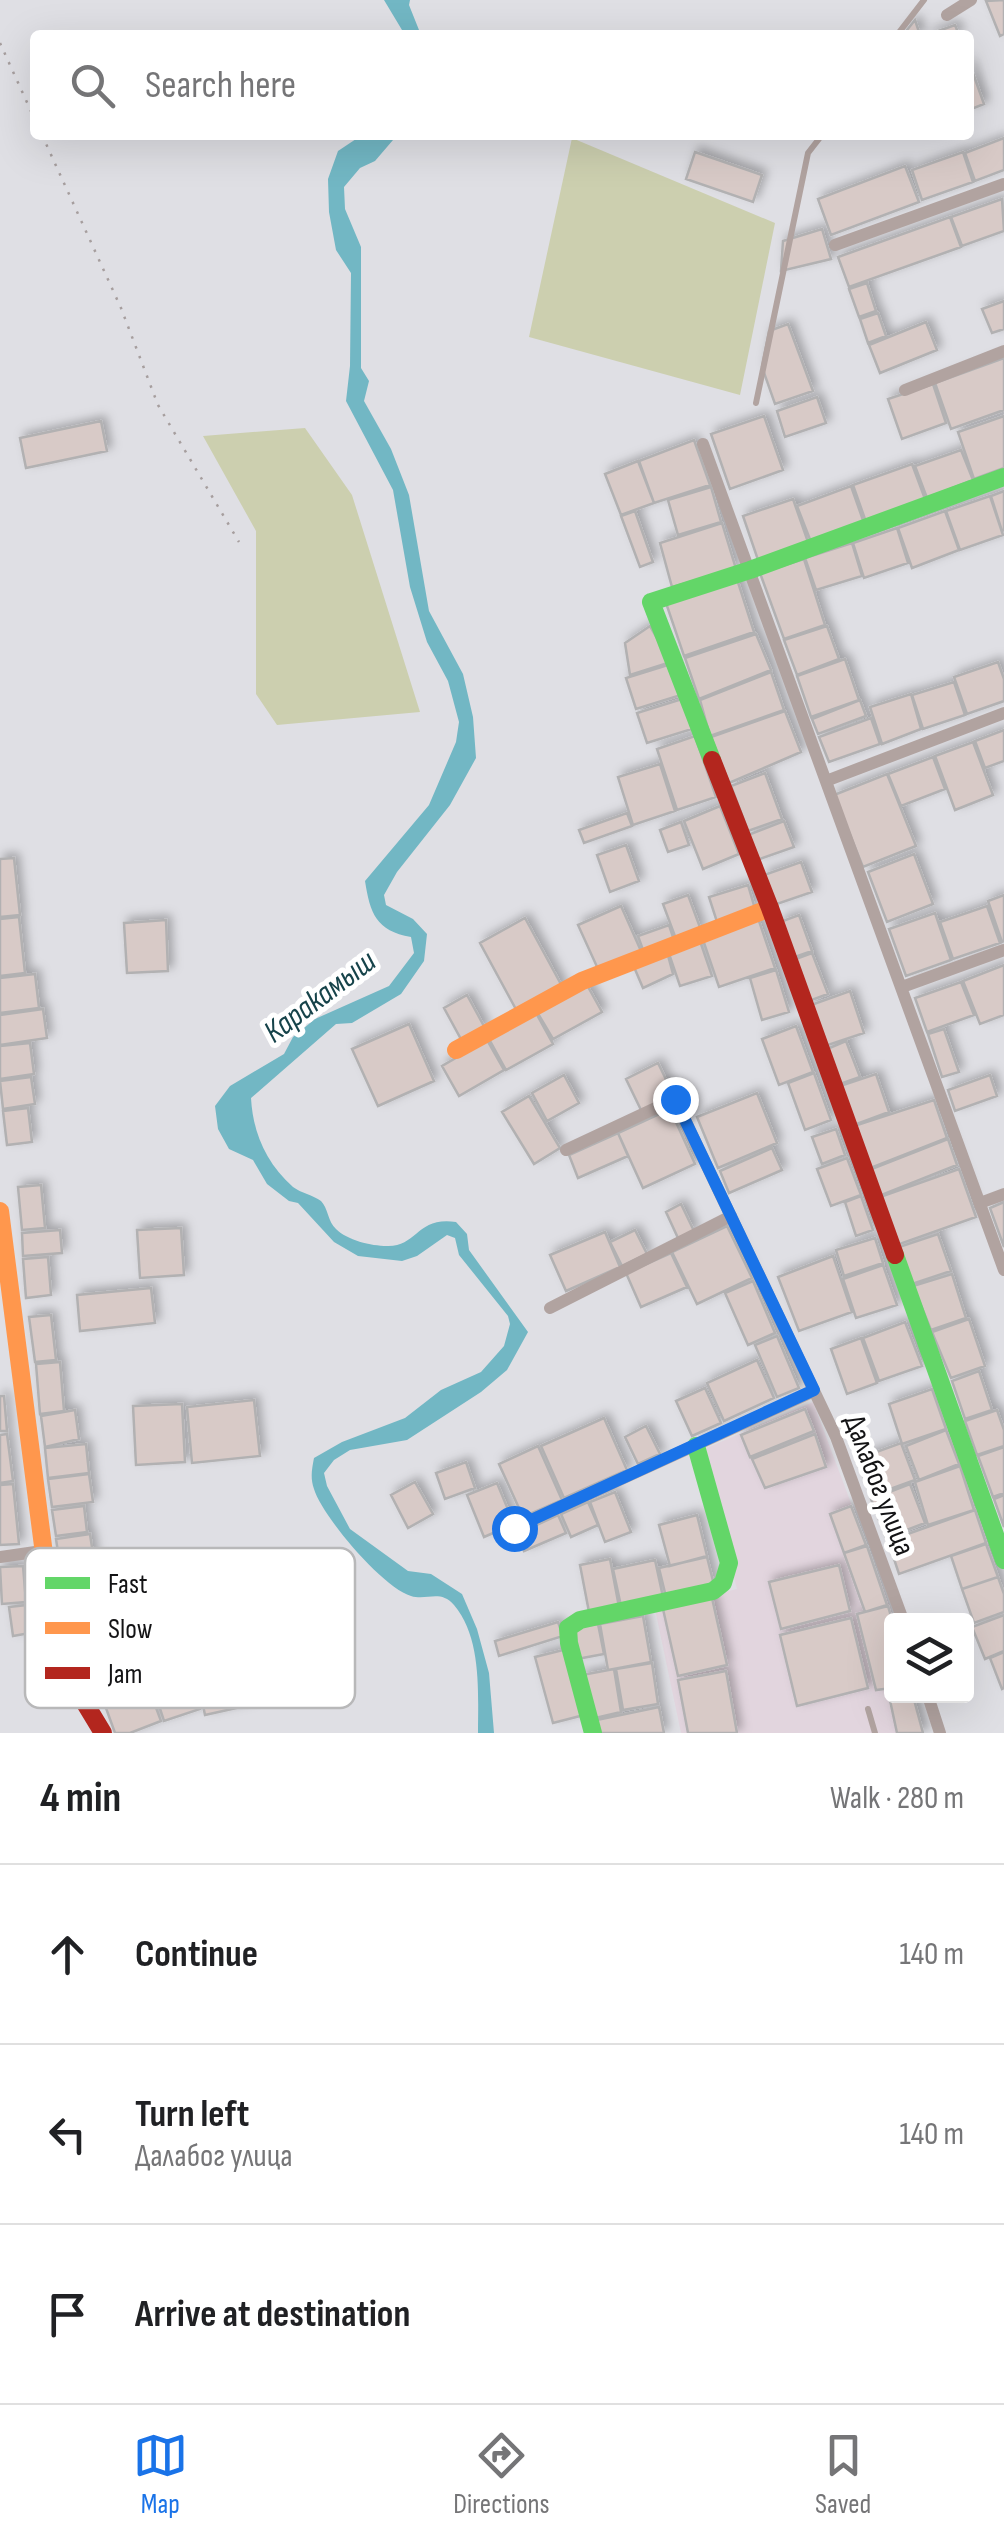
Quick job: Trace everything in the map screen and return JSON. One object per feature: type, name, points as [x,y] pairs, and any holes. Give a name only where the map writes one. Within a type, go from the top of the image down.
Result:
[{"type":"street","points":[[947,15],[971,0]]},
{"type":"street","points":[[835,245],[1004,184]]},
{"type":"street","points":[[904,390],[1004,351]]},
{"type":"street","points":[[702,444],[1004,1270]]},
{"type":"street","points":[[1004,478],[651,602],[770,908],[1004,1560]]},
{"type":"street","points":[[826,781],[1004,713]]},
{"type":"street","points":[[456,1050],[582,981],[770,908]]},
{"type":"street","points":[[902,988],[1004,950]]},
{"type":"street","name":"Далабог улица","points":[[566,1150],[675,1099],[836,1437],[900,1613]]},
{"type":"street","points":[[980,1204],[1004,1194]]},
{"type":"street","points":[[0,1211],[42,1548]]},
{"type":"street","points":[[550,1308],[731,1216]]},
{"type":"street","points":[[514,1528],[814,1390]]},
{"type":"street","points":[[593,1733],[568,1628],[580,1620],[714,1591],[723,1583],[729,1563],[696,1446]]},
{"type":"street","points":[[0,1557],[25,1553]]},
{"type":"street","points":[[930,1703],[940,1733]]},
{"type":"street","points":[[88,1708],[103,1733]]},
{"type":"lane","points":[[902,30],[924,0]]},
{"type":"lane","points":[[756,404],[808,153],[818,140]]},
{"type":"lane","points":[[868,1708],[875,1733]]},
{"type":"path","points":[[0,44],[30,109]]},
{"type":"path","points":[[44,140],[121,308],[158,405],[239,542]]},
{"type":"shaded area","points":[[813,1402],[892,1613],[884,1613],[884,1703],[914,1703],[921,1733],[681,1733],[655,1609],[737,1589],[702,1450]]},
{"type":"green space","points":[[572,140],[775,223],[740,395],[529,337]]},
{"type":"green space","points":[[305,428],[352,495],[420,712],[277,725],[256,694],[256,531],[203,436]]},
{"type":"water","points":[[384,0],[410,0],[419,30],[402,30]]},
{"type":"water","points":[[354,140],[393,140],[344,187],[345,209],[361,247],[361,368],[369,381],[364,401],[391,449],[409,495],[429,611],[463,674],[473,717],[476,758],[450,805],[397,872],[384,895],[386,905],[413,919],[427,934],[424,961],[401,994],[352,1023],[336,1024],[251,1098],[258,1135],[268,1158],[293,1187],[321,1201],[336,1229],[360,1242],[387,1246],[405,1242],[433,1223],[456,1222],[467,1234],[469,1250],[528,1332],[507,1370],[481,1392],[407,1440],[350,1450],[334,1460],[324,1473],[350,1529],[408,1571],[431,1574],[462,1594],[489,1673],[494,1733],[478,1733],[474,1649],[454,1605],[438,1596],[411,1596],[385,1580],[329,1516],[314,1489],[312,1473],[314,1458],[342,1442],[405,1418],[441,1390],[481,1372],[504,1346],[510,1324],[508,1316],[459,1255],[455,1238],[447,1235],[417,1256],[402,1261],[358,1256],[334,1242],[298,1203],[267,1184],[253,1160],[229,1149],[218,1129],[215,1106],[230,1086],[284,1054],[293,1037],[315,1019],[389,986],[414,953],[411,937],[390,930],[377,919],[365,881],[429,805],[456,742],[459,722],[448,681],[427,642],[410,587],[393,490],[346,401],[351,273],[336,250],[329,212],[328,179],[338,151]]},
{"type":"building","points":[[1004,0],[1004,34],[1000,36],[986,1]]},
{"type":"building","points":[[974,76],[984,104],[974,108]]},
{"type":"building","points":[[1004,138],[1004,170],[975,181],[965,153]]},
{"type":"building","points":[[695,152],[762,175],[753,202],[686,179]]},
{"type":"building","points":[[963,152],[973,182],[922,200],[912,170]]},
{"type":"building","points":[[905,166],[919,202],[831,235],[818,199]]},
{"type":"building","points":[[1002,199],[1004,231],[962,246],[951,217]]},
{"type":"building","points":[[950,217],[961,247],[849,287],[838,257]]},
{"type":"building","points":[[822,229],[831,259],[781,271],[783,241]]},
{"type":"building","points":[[867,283],[876,311],[859,317],[849,289]]},
{"type":"building","points":[[1004,301],[1004,329],[992,333],[982,309]]},
{"type":"building","points":[[878,313],[886,336],[868,343],[860,319]]},
{"type":"building","points":[[926,322],[937,350],[880,373],[869,345]]},
{"type":"building","points":[[788,324],[813,391],[775,404],[762,367],[769,331]]},
{"type":"building","points":[[1004,358],[1004,410],[951,429],[935,383]]},
{"type":"building","points":[[933,384],[946,423],[902,439],[888,399]]},
{"type":"building","points":[[817,397],[826,423],[785,437],[777,411]]},
{"type":"building","points":[[764,416],[783,470],[730,489],[711,434]]},
{"type":"building","points":[[1004,416],[1004,468],[974,479],[958,432]]},
{"type":"building","points":[[101,421],[107,451],[26,468],[20,438]]},
{"type":"building","points":[[694,440],[710,485],[654,503],[639,461]]},
{"type":"building","points":[[961,450],[973,480],[927,498],[915,466]]},
{"type":"building","points":[[638,461],[654,503],[621,515],[605,474]]},
{"type":"building","points":[[912,464],[925,499],[866,522],[853,485]]},
{"type":"building","points":[[851,486],[864,523],[811,542],[797,506]]},
{"type":"building","points":[[711,487],[721,522],[678,535],[668,500]]},
{"type":"building","points":[[1004,491],[1004,530],[1002,531],[991,496]]},
{"type":"building","points":[[990,496],[1003,535],[960,550],[946,511]]},
{"type":"building","points":[[793,499],[808,542],[758,560],[743,516]]},
{"type":"building","points":[[635,511],[653,562],[640,567],[621,516]]},
{"type":"building","points":[[945,511],[959,550],[912,568],[898,528]]},
{"type":"building","points":[[722,523],[736,569],[672,587],[660,543]]},
{"type":"building","points":[[897,528],[908,563],[864,578],[853,543]]},
{"type":"building","points":[[852,543],[862,576],[816,590],[805,558]]},
{"type":"building","points":[[804,559],[825,625],[784,639],[760,573]]},
{"type":"building","points":[[736,576],[754,632],[684,656],[665,600]]},
{"type":"building","points":[[650,626],[671,662],[630,675],[625,643]]},
{"type":"building","points":[[827,626],[839,659],[797,675],[784,640]]},
{"type":"building","points":[[756,634],[771,670],[699,699],[685,658]]},
{"type":"building","points":[[845,659],[859,700],[811,717],[797,676]]},
{"type":"building","points":[[998,662],[1004,679],[1004,701],[967,714],[954,677]]},
{"type":"building","points":[[671,664],[681,695],[636,709],[626,678]]},
{"type":"building","points":[[771,672],[784,710],[710,736],[700,700]]},
{"type":"building","points":[[954,682],[965,715],[923,729],[912,695]]},
{"type":"building","points":[[911,694],[921,729],[882,744],[870,707]]},
{"type":"building","points":[[682,699],[692,729],[647,743],[637,713]]},
{"type":"building","points":[[860,700],[866,716],[818,734],[812,719]]},
{"type":"building","points":[[785,711],[801,752],[729,783],[711,737]]},
{"type":"building","points":[[871,718],[880,744],[829,762],[819,737]]},
{"type":"building","points":[[1004,730],[1004,761],[985,768],[975,741]]},
{"type":"building","points":[[695,736],[716,797],[677,810],[657,749]]},
{"type":"building","points":[[973,742],[993,795],[955,810],[935,756]]},
{"type":"building","points":[[933,757],[945,789],[901,806],[888,774]]},
{"type":"building","points":[[660,764],[675,811],[633,825],[618,777]]},
{"type":"building","points":[[765,773],[782,819],[748,831],[731,786]]},
{"type":"building","points":[[887,774],[916,846],[863,867],[834,795]]},
{"type":"building","points":[[720,806],[739,854],[703,869],[684,821]]},
{"type":"building","points":[[627,813],[632,826],[584,843],[579,830]]},
{"type":"building","points":[[784,821],[794,847],[757,860],[748,835]]},
{"type":"building","points":[[681,822],[689,845],[668,852],[660,830]]},
{"type":"building","points":[[626,845],[639,881],[610,892],[597,855]]},
{"type":"building","points":[[914,854],[933,904],[887,922],[868,872]]},
{"type":"building","points":[[14,858],[20,915],[0,917],[0,859]]},
{"type":"building","points":[[801,862],[812,892],[774,905],[764,875]]},
{"type":"building","points":[[748,885],[755,909],[717,922],[709,897]]},
{"type":"building","points":[[688,895],[701,930],[676,939],[663,904]]},
{"type":"building","points":[[1004,895],[1004,941],[1002,942],[988,901]]},
{"type":"building","points":[[621,906],[641,951],[598,969],[578,925]]},
{"type":"building","points":[[987,906],[1000,943],[953,959],[940,922]]},
{"type":"building","points":[[935,913],[951,960],[906,976],[889,929]]},
{"type":"building","points":[[799,915],[812,951],[792,958],[780,922]]},
{"type":"building","points":[[19,917],[25,973],[0,976],[0,919]]},
{"type":"building","points":[[525,918],[563,988],[518,1013],[480,943]]},
{"type":"building","points":[[758,918],[775,968],[719,987],[702,937]]},
{"type":"building","points":[[166,920],[168,971],[127,973],[124,923]]},
{"type":"building","points":[[669,925],[674,940],[643,950],[638,936]]},
{"type":"building","points":[[699,938],[712,976],[680,986],[667,948]]},
{"type":"building","points":[[666,948],[673,974],[643,988],[634,967]]},
{"type":"building","points":[[812,953],[828,994],[809,1001],[793,960]]},
{"type":"building","points":[[1004,965],[1004,1015],[980,1024],[963,981]]},
{"type":"building","points":[[776,970],[789,1012],[762,1020],[750,978]]},
{"type":"building","points":[[35,974],[39,1008],[0,1013],[0,978]]},
{"type":"building","points":[[961,982],[974,1015],[927,1032],[915,998]]},
{"type":"building","points":[[587,985],[602,1012],[553,1039],[537,1012]]},
{"type":"building","points":[[850,991],[864,1033],[825,1046],[811,1005]]},
{"type":"building","points":[[467,995],[485,1028],[462,1041],[444,1008]]},
{"type":"building","points":[[43,1009],[47,1038],[0,1045],[0,1015]]},
{"type":"building","points":[[536,1013],[553,1044],[506,1070],[489,1039]]},
{"type":"building","points":[[409,1024],[434,1081],[378,1106],[352,1049]]},
{"type":"building","points":[[796,1026],[813,1072],[779,1085],[762,1039]]},
{"type":"building","points":[[944,1029],[959,1072],[942,1077],[928,1034]]},
{"type":"building","points":[[487,1040],[504,1070],[459,1096],[442,1066]]},
{"type":"building","points":[[846,1041],[860,1077],[840,1084],[827,1049]]},
{"type":"building","points":[[30,1043],[34,1074],[0,1079],[0,1046]]},
{"type":"building","points":[[658,1063],[674,1096],[642,1112],[626,1079]]},
{"type":"building","points":[[814,1073],[831,1120],[805,1130],[788,1083]]},
{"type":"building","points":[[876,1074],[889,1112],[854,1125],[840,1086]]},
{"type":"building","points":[[564,1075],[579,1103],[547,1121],[532,1093]]},
{"type":"building","points":[[990,1075],[997,1096],[955,1111],[948,1090]]},
{"type":"building","points":[[31,1077],[35,1104],[3,1109],[0,1081]]},
{"type":"building","points":[[757,1093],[777,1143],[718,1168],[697,1117]]},
{"type":"building","points":[[529,1096],[560,1148],[534,1164],[502,1112]]},
{"type":"building","points":[[934,1100],[947,1138],[868,1169],[854,1126]]},
{"type":"building","points":[[28,1108],[32,1142],[7,1145],[3,1111]]},
{"type":"building","points":[[670,1109],[695,1164],[643,1188],[618,1133]]},
{"type":"building","points":[[836,1129],[845,1155],[822,1164],[812,1137]]},
{"type":"building","points":[[618,1133],[628,1156],[578,1178],[569,1155]]},
{"type":"building","points":[[948,1139],[957,1165],[879,1196],[869,1170]]},
{"type":"building","points":[[772,1148],[782,1170],[729,1193],[720,1171]]},
{"type":"building","points":[[847,1158],[861,1195],[831,1206],[817,1169]]},
{"type":"building","points":[[959,1169],[976,1217],[897,1245],[880,1197]]},
{"type":"building","points":[[41,1185],[45,1228],[22,1230],[18,1187]]},
{"type":"building","points":[[861,1196],[873,1230],[856,1236],[845,1202]]},
{"type":"building","points":[[1004,1202],[1004,1247],[990,1208]]},
{"type":"building","points":[[681,1204],[694,1231],[678,1238],[666,1212]]},
{"type":"building","points":[[727,1226],[752,1278],[697,1304],[672,1252]]},
{"type":"building","points":[[181,1228],[184,1275],[140,1278],[137,1230]]},
{"type":"building","points":[[60,1230],[62,1253],[23,1256],[22,1233]]},
{"type":"building","points":[[635,1230],[647,1254],[622,1266],[610,1242]]},
{"type":"building","points":[[605,1232],[620,1267],[566,1291],[550,1255]]},
{"type":"building","points":[[938,1234],[951,1271],[912,1284],[899,1247]]},
{"type":"building","points":[[875,1238],[883,1263],[844,1276],[836,1250]]},
{"type":"building","points":[[671,1253],[687,1287],[641,1307],[626,1273]]},
{"type":"building","points":[[833,1256],[852,1312],[799,1331],[778,1277]]},
{"type":"building","points":[[48,1257],[51,1295],[26,1298],[23,1259]]},
{"type":"building","points":[[883,1265],[897,1305],[856,1318],[843,1279]]},
{"type":"building","points":[[952,1274],[966,1318],[931,1330],[913,1286]]},
{"type":"building","points":[[753,1281],[775,1333],[748,1345],[725,1293]]},
{"type":"building","points":[[151,1288],[155,1323],[80,1331],[77,1295]]},
{"type":"building","points":[[51,1315],[56,1360],[35,1362],[29,1317]]},
{"type":"building","points":[[969,1319],[985,1366],[951,1378],[932,1332]]},
{"type":"building","points":[[905,1322],[922,1366],[879,1381],[863,1338]]},
{"type":"building","points":[[777,1336],[799,1388],[777,1397],[755,1345]]},
{"type":"building","points":[[861,1338],[877,1383],[847,1394],[831,1349]]},
{"type":"building","points":[[757,1360],[774,1398],[724,1421],[707,1383]]},
{"type":"building","points":[[60,1362],[64,1411],[40,1414],[36,1364]]},
{"type":"building","points":[[979,1371],[992,1410],[965,1419],[952,1381]]},
{"type":"building","points":[[705,1388],[721,1423],[692,1436],[676,1401]]},
{"type":"building","points":[[932,1389],[946,1429],[902,1444],[889,1404]]},
{"type":"building","points":[[0,1396],[4,1396],[7,1431],[0,1431]]},
{"type":"building","points":[[254,1400],[260,1456],[192,1463],[187,1407]]},
{"type":"building","points":[[182,1404],[185,1462],[136,1465],[133,1406]]},
{"type":"building","points":[[805,1409],[814,1431],[750,1457],[741,1435]]},
{"type":"building","points":[[75,1410],[79,1439],[45,1447],[41,1416]]},
{"type":"building","points":[[997,1410],[1004,1430],[1004,1446],[977,1455],[965,1421]]},
{"type":"building","points":[[604,1418],[627,1470],[564,1498],[541,1446]]},
{"type":"building","points":[[646,1426],[660,1454],[638,1464],[625,1437]]},
{"type":"building","points":[[946,1430],[959,1464],[919,1480],[906,1446]]},
{"type":"building","points":[[7,1434],[13,1481],[0,1483],[0,1435]]},
{"type":"building","points":[[815,1434],[826,1467],[765,1488],[752,1459]]},
{"type":"building","points":[[901,1443],[915,1480],[871,1496],[857,1459]]},
{"type":"building","points":[[86,1444],[89,1473],[48,1478],[45,1448]]},
{"type":"building","points":[[538,1446],[562,1500],[523,1517],[499,1464]]},
{"type":"building","points":[[1004,1447],[1004,1493],[993,1497],[978,1456]]},
{"type":"building","points":[[466,1462],[475,1488],[445,1499],[436,1473]]},
{"type":"building","points":[[960,1466],[974,1510],[928,1525],[915,1482]]},
{"type":"building","points":[[89,1474],[93,1502],[52,1507],[48,1479]]},
{"type":"building","points":[[415,1482],[433,1514],[408,1528],[391,1495]]},
{"type":"building","points":[[497,1483],[514,1524],[484,1537],[467,1495]]},
{"type":"building","points":[[13,1484],[19,1544],[0,1545],[0,1485]]},
{"type":"building","points":[[910,1484],[925,1523],[886,1538],[871,1499]]},
{"type":"building","points":[[615,1492],[631,1532],[605,1542],[590,1502]]},
{"type":"building","points":[[1004,1495],[1004,1527],[994,1499]]},
{"type":"building","points":[[588,1502],[598,1525],[571,1537],[561,1514]]},
{"type":"building","points":[[84,1506],[87,1532],[56,1536],[52,1510]]},
{"type":"building","points":[[851,1506],[866,1545],[844,1553],[830,1514]]},
{"type":"building","points":[[975,1510],[986,1543],[899,1574],[888,1541]]},
{"type":"building","points":[[558,1515],[566,1533],[524,1551],[517,1534]]},
{"type":"building","points":[[697,1515],[707,1556],[670,1566],[659,1525]]},
{"type":"building","points":[[90,1534],[92,1548],[57,1548],[56,1539]]},
{"type":"building","points":[[986,1544],[998,1577],[962,1589],[951,1556]]},
{"type":"building","points":[[867,1546],[887,1605],[865,1612],[844,1553]]},
{"type":"building","points":[[707,1557],[714,1585],[666,1597],[659,1568]]},
{"type":"building","points":[[610,1559],[619,1607],[589,1612],[580,1565]]},
{"type":"building","points":[[655,1560],[663,1597],[621,1606],[613,1569]]},
{"type":"building","points":[[839,1565],[850,1611],[781,1629],[769,1582]]},
{"type":"building","points":[[23,1566],[25,1602],[2,1604],[0,1567]]},
{"type":"building","points":[[998,1577],[1004,1594],[1004,1612],[974,1623],[974,1613],[970,1613],[962,1589]]},
{"type":"building","points":[[712,1598],[727,1665],[678,1676],[663,1609]]},
{"type":"building","points":[[25,1605],[25,1634],[13,1636],[9,1607]]},
{"type":"building","points":[[888,1606],[890,1613],[884,1613],[884,1689],[876,1690],[857,1614]]},
{"type":"building","points":[[1004,1615],[1004,1651],[985,1659],[974,1626]]},
{"type":"building","points":[[643,1616],[651,1662],[608,1670],[600,1624]]},
{"type":"building","points":[[851,1618],[868,1688],[797,1706],[780,1635]]},
{"type":"building","points":[[558,1622],[563,1636],[499,1656],[495,1641]]},
{"type":"building","points":[[598,1624],[604,1654],[577,1659],[571,1628]]},
{"type":"building","points":[[567,1649],[584,1715],[553,1723],[535,1657]]},
{"type":"building","points":[[1004,1652],[1004,1688],[1002,1689],[990,1658]]},
{"type":"building","points":[[652,1663],[658,1704],[623,1710],[616,1669]]},
{"type":"building","points":[[614,1669],[621,1712],[591,1719],[582,1675]]},
{"type":"building","points":[[726,1671],[737,1733],[688,1733],[678,1680]]},
{"type":"building","points":[[891,1703],[915,1703],[923,1733],[897,1733]]},
{"type":"building","points":[[659,1707],[664,1733],[595,1733],[592,1721]]},
{"type":"building","points":[[106,1708],[156,1708],[161,1721],[130,1733],[115,1733]]},
{"type":"building","points":[[160,1708],[200,1708],[200,1709],[164,1721]]},
{"type":"building","points":[[204,1708],[236,1708],[205,1715]]},
{"type":"traffic: fast","points":[[712,760],[651,602],[1004,477]]},
{"type":"traffic: fast","points":[[895,1255],[1004,1560]]},
{"type":"traffic: fast","points":[[593,1733],[568,1628],[580,1620],[713,1591],[723,1583],[729,1563],[696,1446]]},
{"type":"traffic: slow","points":[[456,1050],[582,981],[770,908]]},
{"type":"traffic: slow","points":[[0,1211],[43,1548]]},
{"type":"traffic: jam","points":[[712,760],[770,908],[895,1255]]},
{"type":"traffic: jam","points":[[88,1708],[103,1733]]},
{"type":"route","points":[[514,1528],[814,1390],[675,1099]]},
{"type":"water label","name":"Каракамыш","points":[[320,997]]}]
